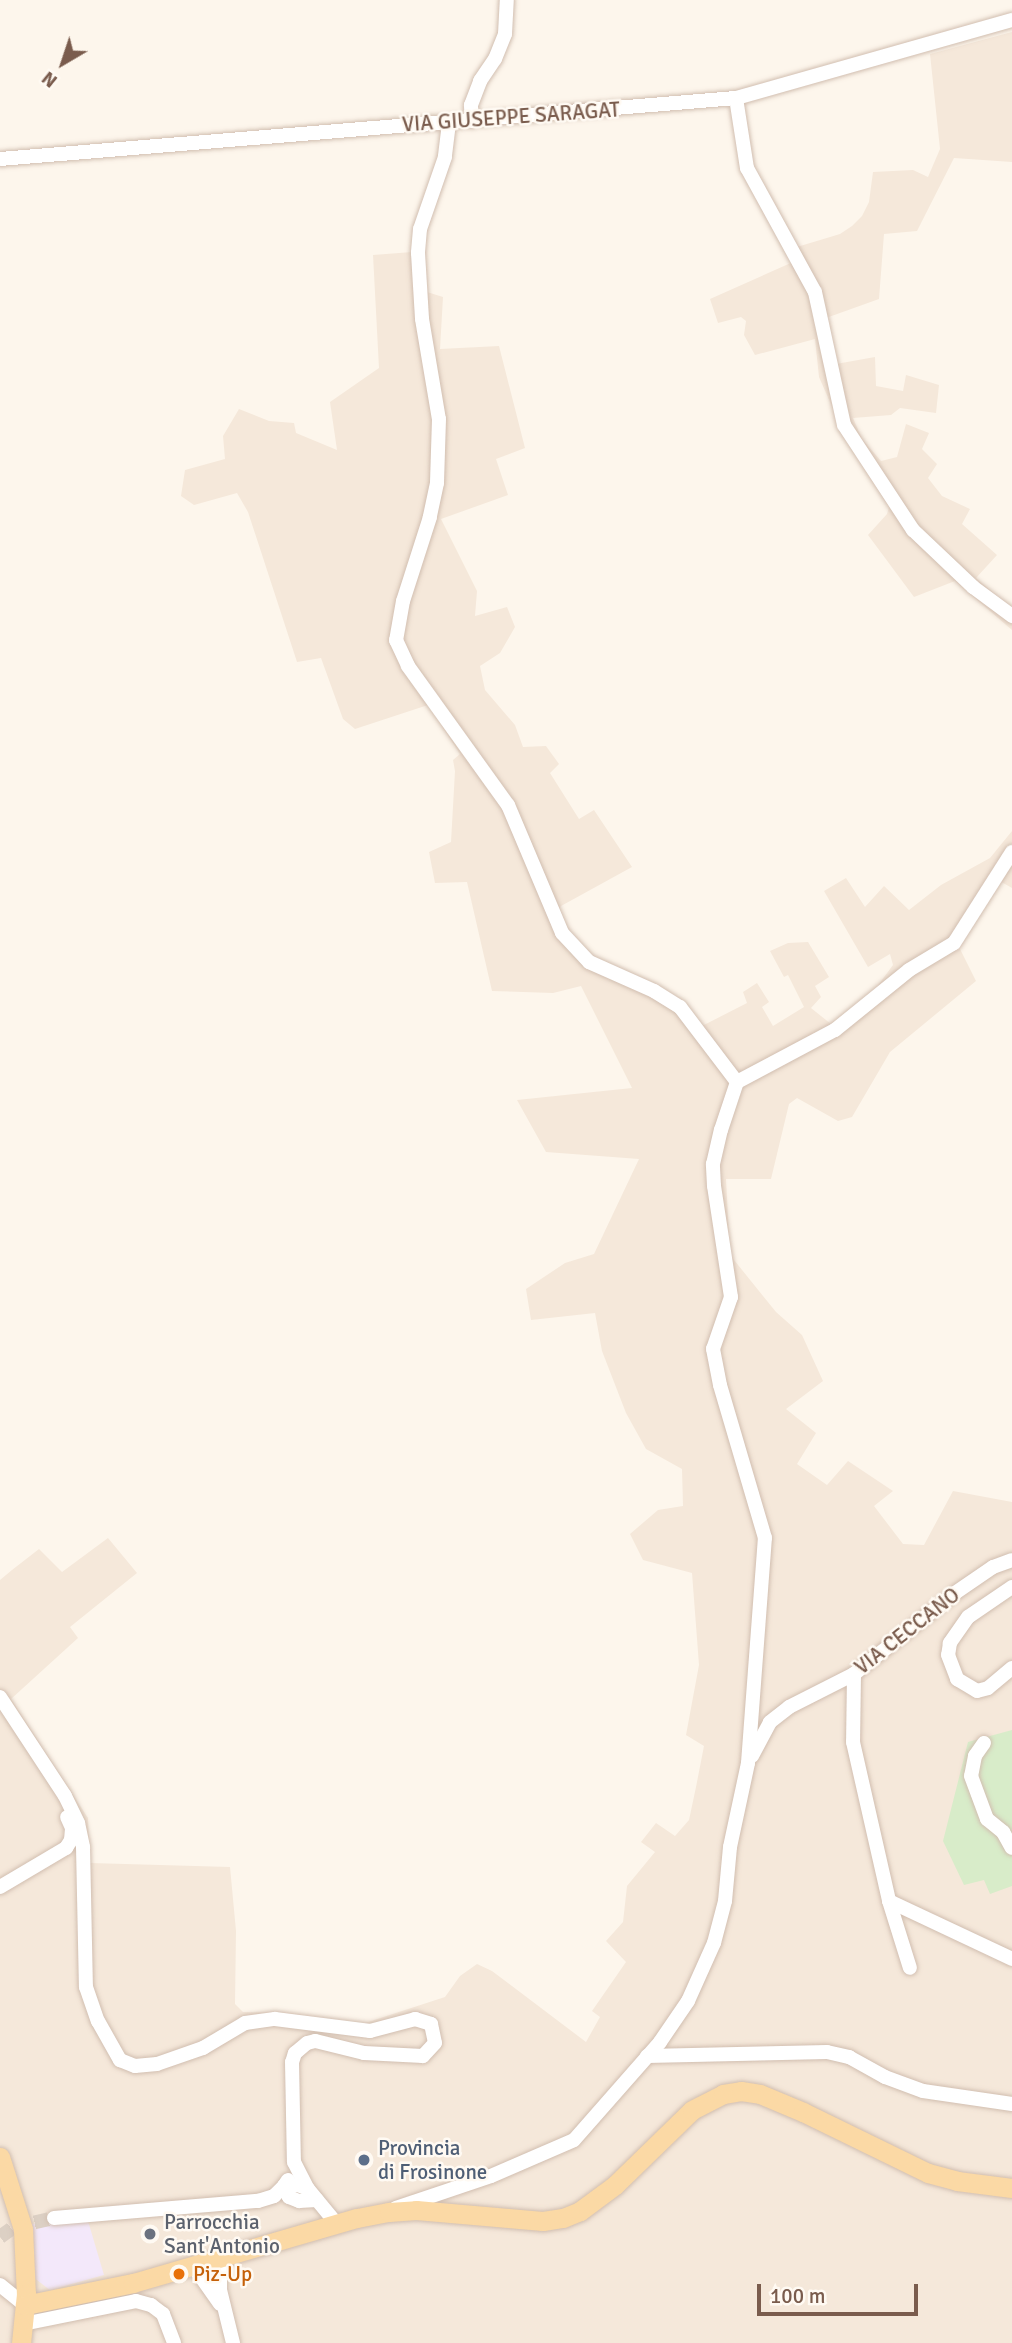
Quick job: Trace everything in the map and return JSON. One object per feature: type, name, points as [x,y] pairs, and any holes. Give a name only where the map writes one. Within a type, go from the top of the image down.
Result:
[{"type":"main road","points":[[0,2157],[23,2229],[23,2324],[194,2267],[337,2224],[389,2212],[416,2210],[543,2221],[563,2218],[580,2211],[615,2185],[692,2110],[723,2094],[741,2091],[760,2094],[803,2112],[928,2173],[957,2181],[1012,2188]]},
{"type":"street","points":[[472,121],[471,105],[480,81],[495,59],[505,34],[507,0]]},
{"type":"street","name":"VIA GIUSEPPE SARAGAT","points":[[0,159],[736,98],[1012,20]]},
{"type":"street","points":[[736,98],[747,168],[815,292],[844,425],[913,530],[974,587],[1012,616]]},
{"type":"street","points":[[449,123],[445,157],[420,229],[418,253],[422,319],[439,419],[437,484],[430,517],[403,601],[396,640],[408,666],[512,811],[562,933],[589,962],[654,991],[680,1007],[737,1082]]},
{"type":"street","points":[[389,2212],[400,2205],[491,2176],[574,2140],[683,2012],[714,1943],[725,1900],[730,1847],[748,1763],[765,1538],[720,1385],[713,1349],[731,1297],[713,1164],[737,1082],[835,1030],[909,970],[954,943],[1012,852]]},
{"type":"street","points":[[998,871],[1012,878]]},
{"type":"street","name":"VIA CECCANO","points":[[748,1763],[771,1722],[789,1707],[854,1674],[955,1592],[993,1567],[1012,1560]]},
{"type":"street","points":[[1012,1587],[968,1617],[950,1643],[948,1655],[957,1679],[964,1686],[977,1691],[988,1688],[1012,1668]]},
{"type":"street","points":[[854,1674],[853,1742],[889,1901],[909,1968]]},
{"type":"street","points":[[0,1697],[65,1796],[82,1835],[86,1987],[98,2021],[120,2060],[135,2066],[157,2064],[203,2048],[245,2023],[275,2019],[370,2031],[415,2019],[431,2024],[435,2043],[423,2056],[364,2053],[315,2042],[300,2048],[292,2062],[294,2162],[284,2186],[274,2196],[258,2201],[54,2218]]},
{"type":"street","points":[[984,1744],[975,1756],[971,1776],[987,1819],[1003,1832],[1012,1848]]},
{"type":"street","points":[[0,1886],[66,1848],[71,1840],[72,1828],[63,1803],[65,1796]]},
{"type":"street","points":[[889,1901],[1012,1959]]},
{"type":"street","points":[[647,2056],[827,2052],[849,2057],[885,2077],[923,2091],[1012,2104]]},
{"type":"street","points":[[294,2162],[312,2195],[337,2224]]},
{"type":"street","points":[[284,2186],[298,2185],[312,2195]]},
{"type":"street","points":[[224,2258],[219,2275],[233,2343]]},
{"type":"street","points":[[194,2267],[225,2311]]},
{"type":"street","points":[[0,2285],[23,2324],[136,2301],[151,2305],[163,2314],[174,2343]]},
{"type":"shaded area","points":[[1012,32],[1012,162],[954,158],[917,231],[884,234],[879,299],[826,318],[836,364],[875,357],[876,386],[903,391],[906,375],[939,385],[936,413],[900,408],[891,415],[853,418],[862,439],[881,461],[897,457],[906,424],[929,433],[922,449],[937,464],[928,478],[942,496],[970,509],[962,524],[997,555],[976,578],[1012,609],[1012,630],[955,581],[914,597],[868,535],[887,514],[889,507],[848,443],[819,377],[815,339],[755,355],[744,335],[746,321],[741,317],[718,323],[710,299],[793,262],[787,250],[840,234],[852,226],[862,216],[869,202],[873,172],[913,170],[928,177],[940,149],[930,54]]},
{"type":"shaded area","points":[[425,251],[427,292],[443,297],[440,349],[499,346],[525,448],[496,459],[508,495],[441,519],[477,591],[475,616],[507,607],[515,627],[500,653],[480,666],[485,690],[515,725],[523,747],[546,746],[559,764],[550,773],[579,819],[594,810],[632,867],[561,906],[556,912],[572,938],[590,955],[702,1026],[747,1003],[743,992],[757,983],[769,1002],[762,1007],[773,1026],[804,1007],[788,975],[784,977],[770,951],[788,943],[808,942],[829,977],[815,986],[821,997],[811,1008],[831,1024],[876,988],[893,965],[890,954],[868,967],[824,891],[846,878],[865,907],[884,886],[909,910],[941,885],[990,858],[1012,831],[1012,888],[998,880],[958,945],[976,981],[890,1052],[852,1117],[838,1121],[797,1098],[789,1104],[771,1179],[726,1179],[730,1255],[776,1312],[802,1335],[823,1381],[786,1409],[816,1433],[797,1464],[827,1485],[848,1461],[893,1491],[874,1506],[903,1544],[924,1545],[953,1491],[1012,1502],[1012,2343],[0,2343],[0,1580],[12,1570],[39,1549],[62,1572],[108,1538],[137,1573],[70,1627],[78,1638],[11,1699],[88,1818],[90,1863],[230,1867],[236,1931],[235,2004],[243,2012],[288,2013],[362,2024],[445,1997],[460,1976],[477,1964],[492,1971],[586,2042],[600,2017],[592,2011],[626,1962],[606,1941],[623,1922],[627,1886],[655,1852],[641,1842],[656,1823],[675,1836],[689,1820],[696,1787],[704,1746],[686,1735],[699,1665],[692,1573],[643,1560],[630,1534],[658,1510],[683,1506],[682,1469],[646,1449],[626,1413],[602,1351],[595,1313],[531,1320],[526,1289],[565,1263],[594,1254],[639,1159],[546,1152],[517,1100],[632,1088],[581,986],[553,993],[492,991],[467,882],[435,883],[429,852],[451,842],[455,771],[453,760],[460,754],[428,705],[355,729],[343,719],[321,658],[297,662],[248,512],[237,493],[194,505],[181,496],[185,470],[225,459],[223,436],[239,409],[269,421],[294,423],[296,433],[337,450],[330,402],[379,368],[373,255]]},
{"type":"shaded area","points":[[58,2220],[88,2221],[104,2275],[50,2290],[29,2274],[27,2225]]},
{"type":"green space","points":[[1012,1730],[1012,1886],[990,1894],[984,1880],[964,1885],[943,1841],[968,1742]]},
{"type":"tunnel","points":[[0,2237],[14,2227],[54,2218]]},
{"type":"place","name":"Provincia di Frosinone","points":[[364,2160]]},
{"type":"place","name":"Parrocchia Sant'Antonio","points":[[150,2234]]},
{"type":"place","name":"Piz-Up","points":[[179,2274]]}]
